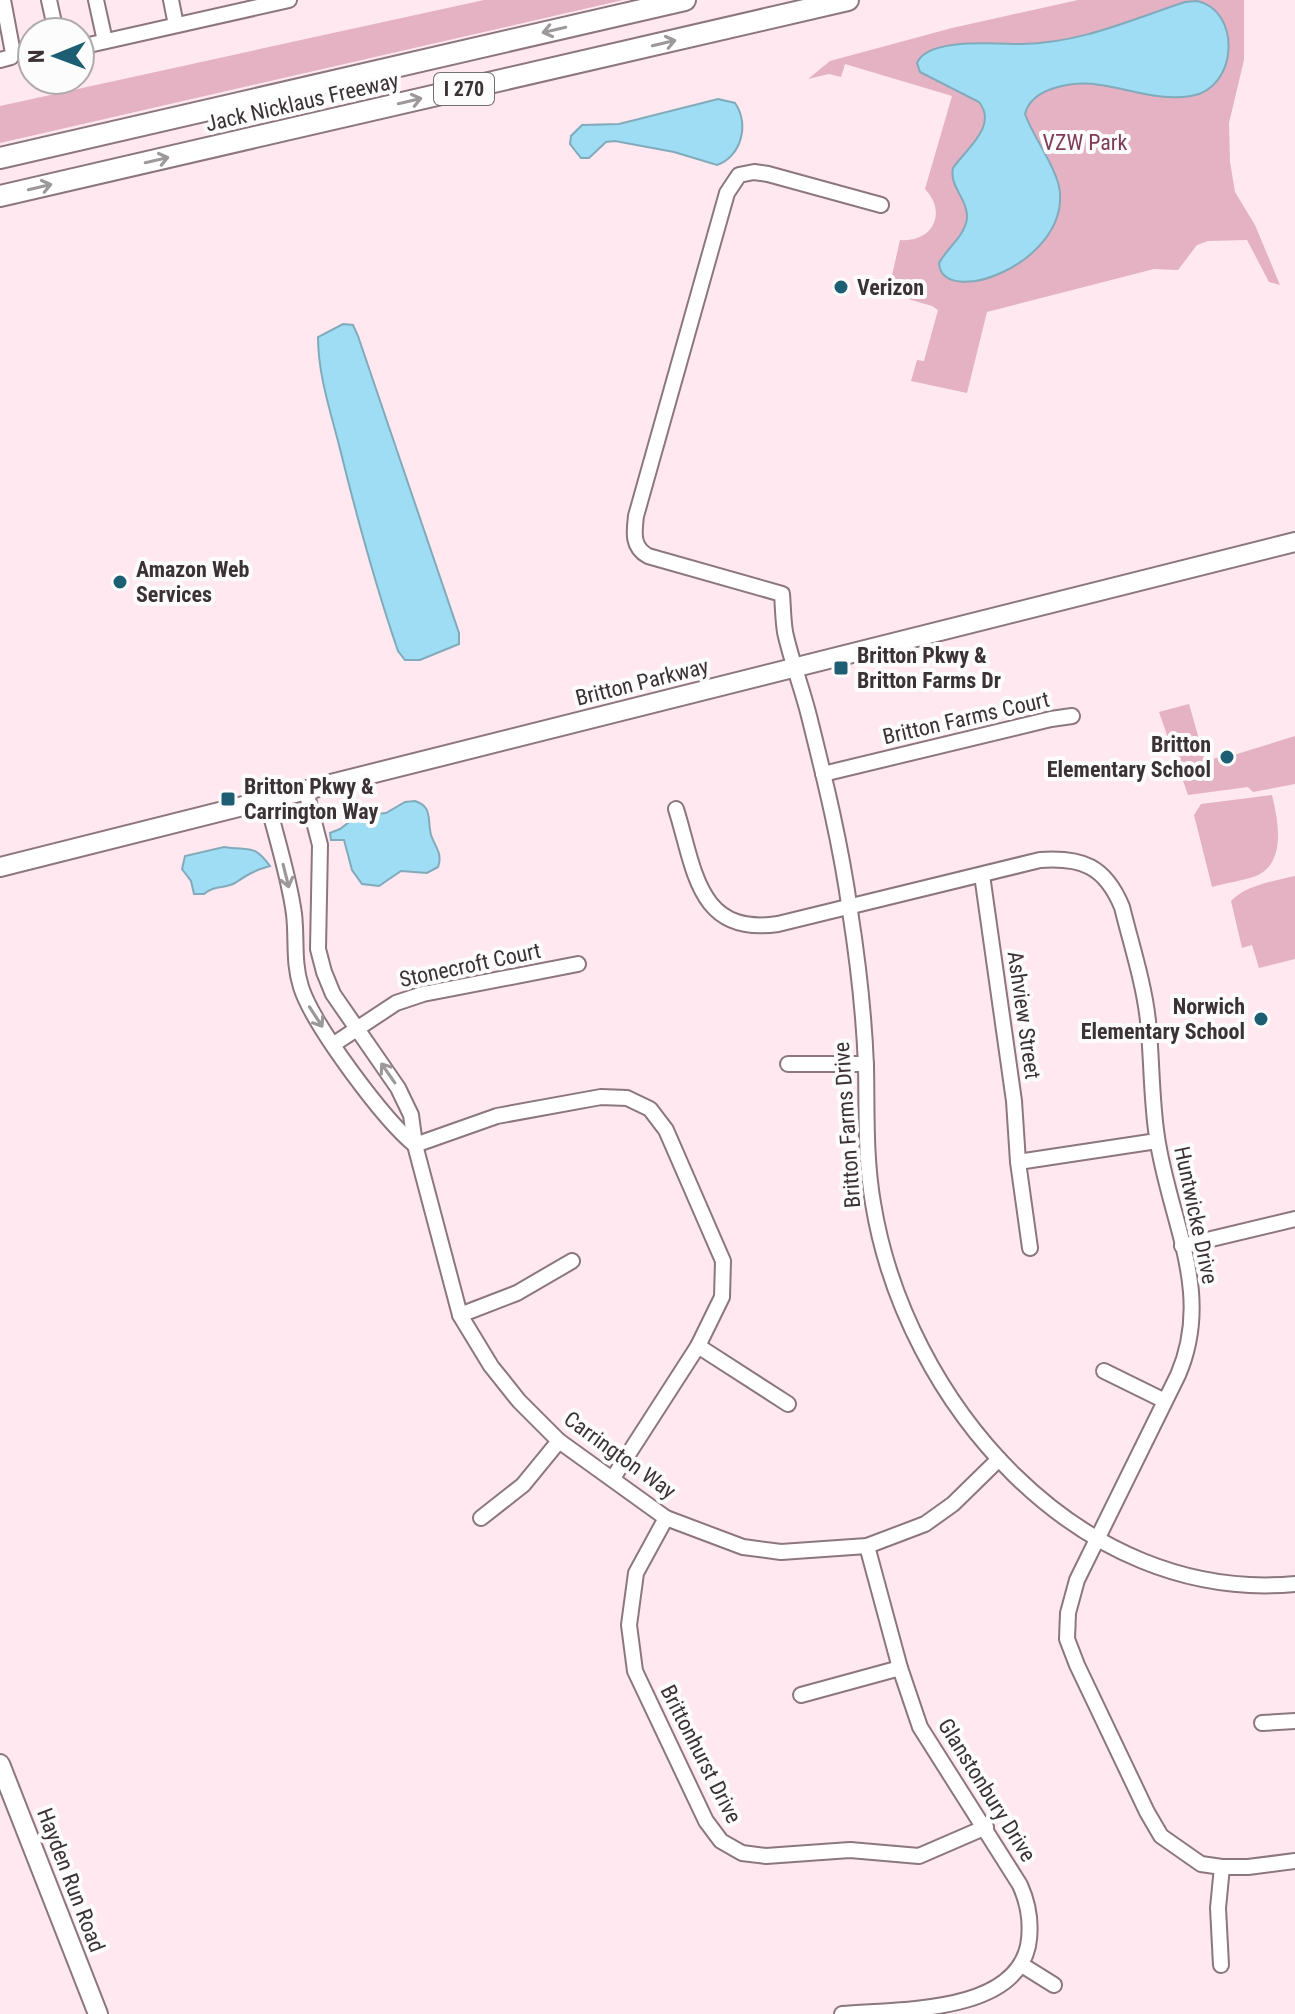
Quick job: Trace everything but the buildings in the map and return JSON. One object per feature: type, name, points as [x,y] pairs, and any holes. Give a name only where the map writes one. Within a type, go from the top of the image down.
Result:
[{"type":"highway","name":"Jack Nicklaus Freeway","points":[[0,158],[685,0]]},
{"type":"highway","name":"Jack Nicklaus Freeway","points":[[0,196],[848,0]]},
{"type":"main road","name":"Britton Parkway","points":[[0,867],[1295,542]]},
{"type":"main road","name":"Hayden Run Road","points":[[0,1764],[98,2014]]},
{"type":"street","points":[[3,0],[12,44],[6,58]]},
{"type":"street","points":[[96,0],[105,41]]},
{"type":"street","points":[[171,0],[176,25]]},
{"type":"street","points":[[217,0],[229,9]]},
{"type":"street","points":[[96,43],[229,9],[280,1]]},
{"type":"street","name":"Britton Farms Drive","points":[[881,205],[768,174],[754,172],[739,175],[727,193],[636,516],[634,536],[637,548],[648,556],[782,594],[785,632],[797,667],[823,774],[850,907],[866,1064],[866,1131],[873,1202],[886,1264],[901,1308],[932,1369],[999,1459],[1040,1498],[1097,1540],[1144,1562],[1194,1578],[1232,1584],[1295,1584]]},
{"type":"street","name":"Britton Farms Court","points":[[823,774],[1072,716]]},
{"type":"street","name":"Carrington Way","points":[[306,791],[320,845],[318,949],[333,994],[398,1088],[411,1115],[415,1145],[460,1315],[491,1366],[519,1401],[559,1441],[666,1518],[743,1547],[781,1552],[867,1546],[925,1524],[953,1504],[999,1459]]},
{"type":"street","name":"Carrington Way","points":[[267,800],[291,898],[295,965],[301,989],[310,1009],[334,1044],[400,1133],[415,1145]]},
{"type":"street","name":"Huntwicke Drive","points":[[676,809],[706,899],[716,912],[729,921],[760,927],[1040,860],[1074,860],[1091,867],[1115,890],[1122,907],[1148,1019],[1157,1141],[1192,1293],[1193,1322],[1189,1350],[1077,1580],[1068,1613],[1067,1639],[1161,1836],[1201,1864],[1248,1867],[1295,1861]]},
{"type":"street","name":"Ashview Street","points":[[982,875],[1014,1101],[1018,1162],[1030,1248]]},
{"type":"street","name":"Stonecroft Court","points":[[334,1044],[396,1003],[423,994],[578,964]]},
{"type":"street","points":[[788,1064],[866,1064]]},
{"type":"street","points":[[415,1145],[497,1116],[601,1097],[627,1098],[650,1109],[666,1130],[723,1261],[722,1297],[698,1346],[613,1478]]},
{"type":"street","points":[[1018,1162],[1157,1141]]},
{"type":"street","points":[[1182,1246],[1295,1219]]},
{"type":"street","points":[[460,1315],[517,1293],[572,1261]]},
{"type":"street","points":[[698,1346],[788,1404]]},
{"type":"street","points":[[1104,1371],[1165,1401]]},
{"type":"street","points":[[481,1518],[523,1485],[559,1441]]},
{"type":"street","name":"Brittonhurst Drive","points":[[666,1518],[636,1573],[629,1625],[635,1671],[706,1821],[721,1841],[742,1853],[766,1856],[850,1850],[919,1856],[986,1827]]},
{"type":"street","name":"Glanstonbury Drive","points":[[867,1546],[900,1668],[920,1727],[986,1827],[1028,1902],[1030,1935],[1022,1965]]},
{"type":"street","points":[[801,1695],[900,1668]]},
{"type":"street","points":[[1262,1723],[1295,1721]]},
{"type":"street","points":[[1221,1965],[1218,1908],[1222,1867]]},
{"type":"street","points":[[842,2014],[977,2000],[1004,1985],[1022,1965],[1054,1985]]},
{"type":"green space","points":[[484,0],[623,0],[0,143],[0,106],[46,96],[96,96],[96,85]]},
{"type":"green space","name":"VZW Park","points":[[1078,0],[1244,0],[1244,60],[1229,123],[1230,162],[1235,192],[1255,225],[1280,285],[1269,282],[1247,240],[1208,241],[1197,245],[1178,270],[1154,269],[987,312],[967,393],[911,381],[917,360],[924,361],[938,310],[888,293],[900,240],[921,237],[933,225],[936,216],[932,198],[925,189],[952,96],[845,64],[841,77],[829,74],[808,79],[830,61],[952,28]]},
{"type":"green space","points":[[1189,704],[1205,760],[1237,754],[1295,736],[1295,784],[1253,792],[1248,787],[1188,795],[1159,712]]},
{"type":"green space","points":[[1272,795],[1278,840],[1272,861],[1266,870],[1256,876],[1212,887],[1194,815],[1201,804]]},
{"type":"green space","points":[[1295,876],[1295,959],[1259,968],[1252,945],[1242,948],[1231,901],[1252,887]]},
{"type":"water","points":[[1197,1],[1211,7],[1227,33],[1226,65],[1218,79],[1207,90],[1191,96],[1156,96],[1079,84],[1045,91],[1036,97],[1025,114],[1058,184],[1060,193],[1056,219],[1044,241],[1025,259],[1002,272],[980,280],[960,282],[945,276],[939,263],[963,231],[967,218],[952,175],[953,168],[978,136],[985,120],[979,102],[920,72],[917,63],[923,55],[934,49],[964,44],[1065,40],[1185,2]]},
{"type":"water","points":[[718,99],[735,103],[740,111],[742,130],[741,139],[732,155],[717,165],[674,152],[615,141],[606,142],[589,158],[581,158],[570,144],[571,136],[582,125],[619,124]]},
{"type":"water","points":[[343,324],[353,325],[358,336],[459,633],[459,644],[420,660],[405,660],[398,651],[366,549],[325,392],[318,337]]},
{"type":"water","points":[[415,801],[427,810],[431,835],[439,854],[438,867],[427,873],[401,871],[379,886],[362,884],[352,870],[344,840],[331,840],[330,833],[357,816],[386,813],[405,802]]},
{"type":"water","points":[[224,847],[255,851],[270,866],[231,885],[194,894],[191,881],[182,869],[185,856]]},
{"type":"place","name":"Verizon","points":[[841,287]]},
{"type":"place","name":"Amazon Web Services","points":[[120,582]]},
{"type":"place","name":"Britton Pkwy & Britton Farms Dr","points":[[841,668]]},
{"type":"place","name":"Britton Elementary School","points":[[1227,757]]},
{"type":"place","name":"Britton Pkwy & Carrington Way","points":[[228,799]]},
{"type":"place","name":"Norwich Elementary School","points":[[1261,1019]]}]
